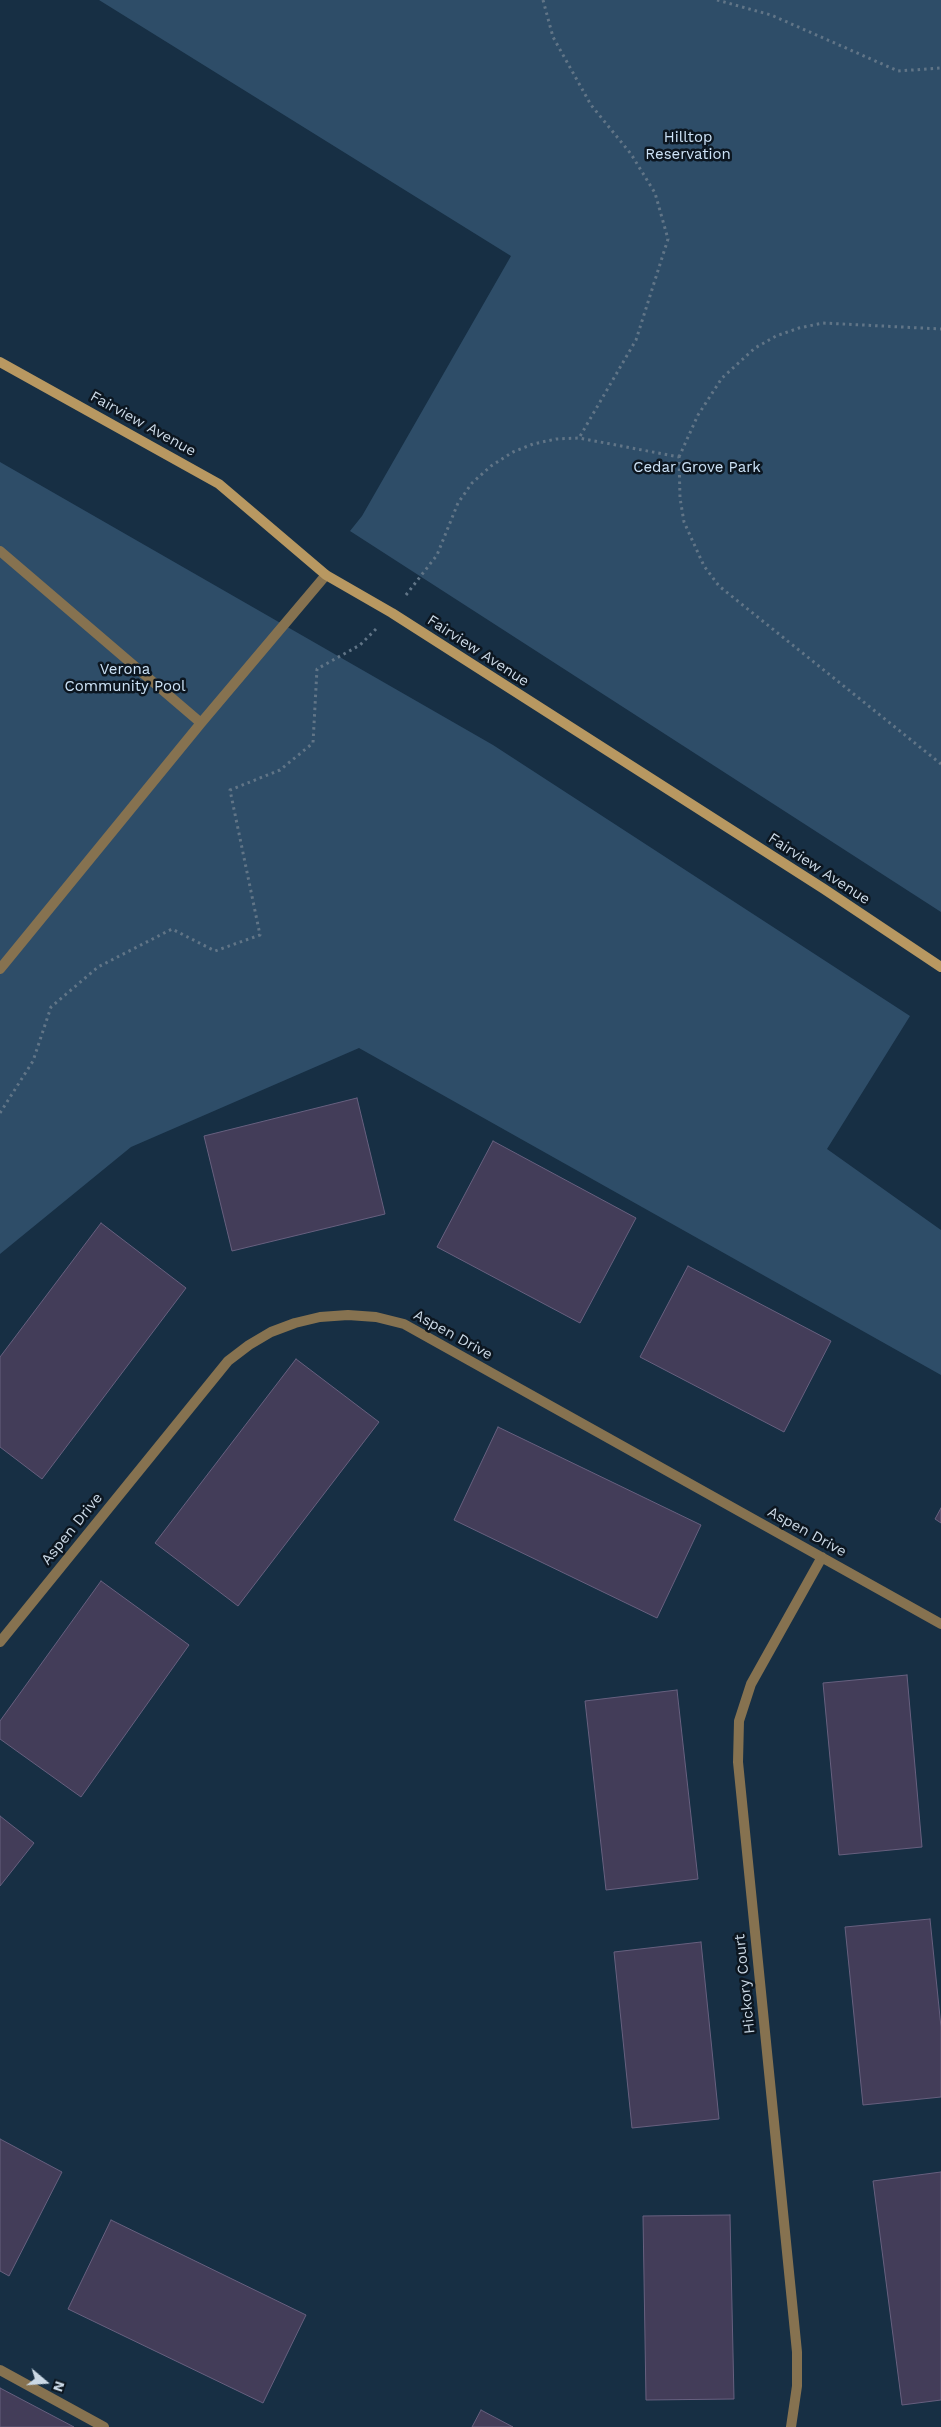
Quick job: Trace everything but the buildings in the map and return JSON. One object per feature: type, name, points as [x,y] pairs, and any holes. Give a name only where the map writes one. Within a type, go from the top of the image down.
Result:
[{"type":"main road","name":"Fairview Avenue","points":[[1,363],[219,484],[326,575],[392,614],[815,884],[941,967]]},
{"type":"street","points":[[0,551],[202,722]]},
{"type":"street","points":[[0,969],[202,722],[326,575]]},
{"type":"street","name":"Aspen Drive","points":[[0,1642],[228,1361],[249,1345],[271,1332],[320,1317],[348,1315],[367,1316],[404,1324],[941,1624]]},
{"type":"street","name":"Hickory Court","points":[[792,2427],[797,2386],[797,2352],[738,1762],[739,1721],[751,1684],[822,1557]]},
{"type":"street","points":[[0,2370],[104,2427]]},
{"type":"path","points":[[543,0],[553,37],[592,104],[631,154],[655,193],[668,239],[636,340],[579,438]]},
{"type":"path","points":[[717,0],[771,16],[898,71],[941,68]]},
{"type":"path","points":[[941,329],[823,324],[799,328],[776,336],[755,348],[722,378],[698,415],[678,457],[680,498],[684,522],[697,552],[718,586],[941,764]]},
{"type":"path","points":[[0,1113],[33,1061],[51,1007],[98,967],[172,929],[215,951],[260,935],[230,790],[280,770],[313,743],[317,669],[360,645],[392,614],[437,555],[458,503],[472,483],[491,466],[512,452],[533,444],[556,439],[579,438],[678,457]]},
{"type":"green space","name":"Cedar Grove Park","points":[[99,0],[941,0],[941,912],[350,531],[362,516],[511,256]]},
{"type":"green space","name":"Verona Community Pool","points":[[0,462],[493,745],[910,1016],[827,1149],[941,1230],[941,1375],[359,1048],[131,1147],[0,1254]]},
{"type":"park label","name":"Hilltop Reservation","points":[[688,146]]}]
